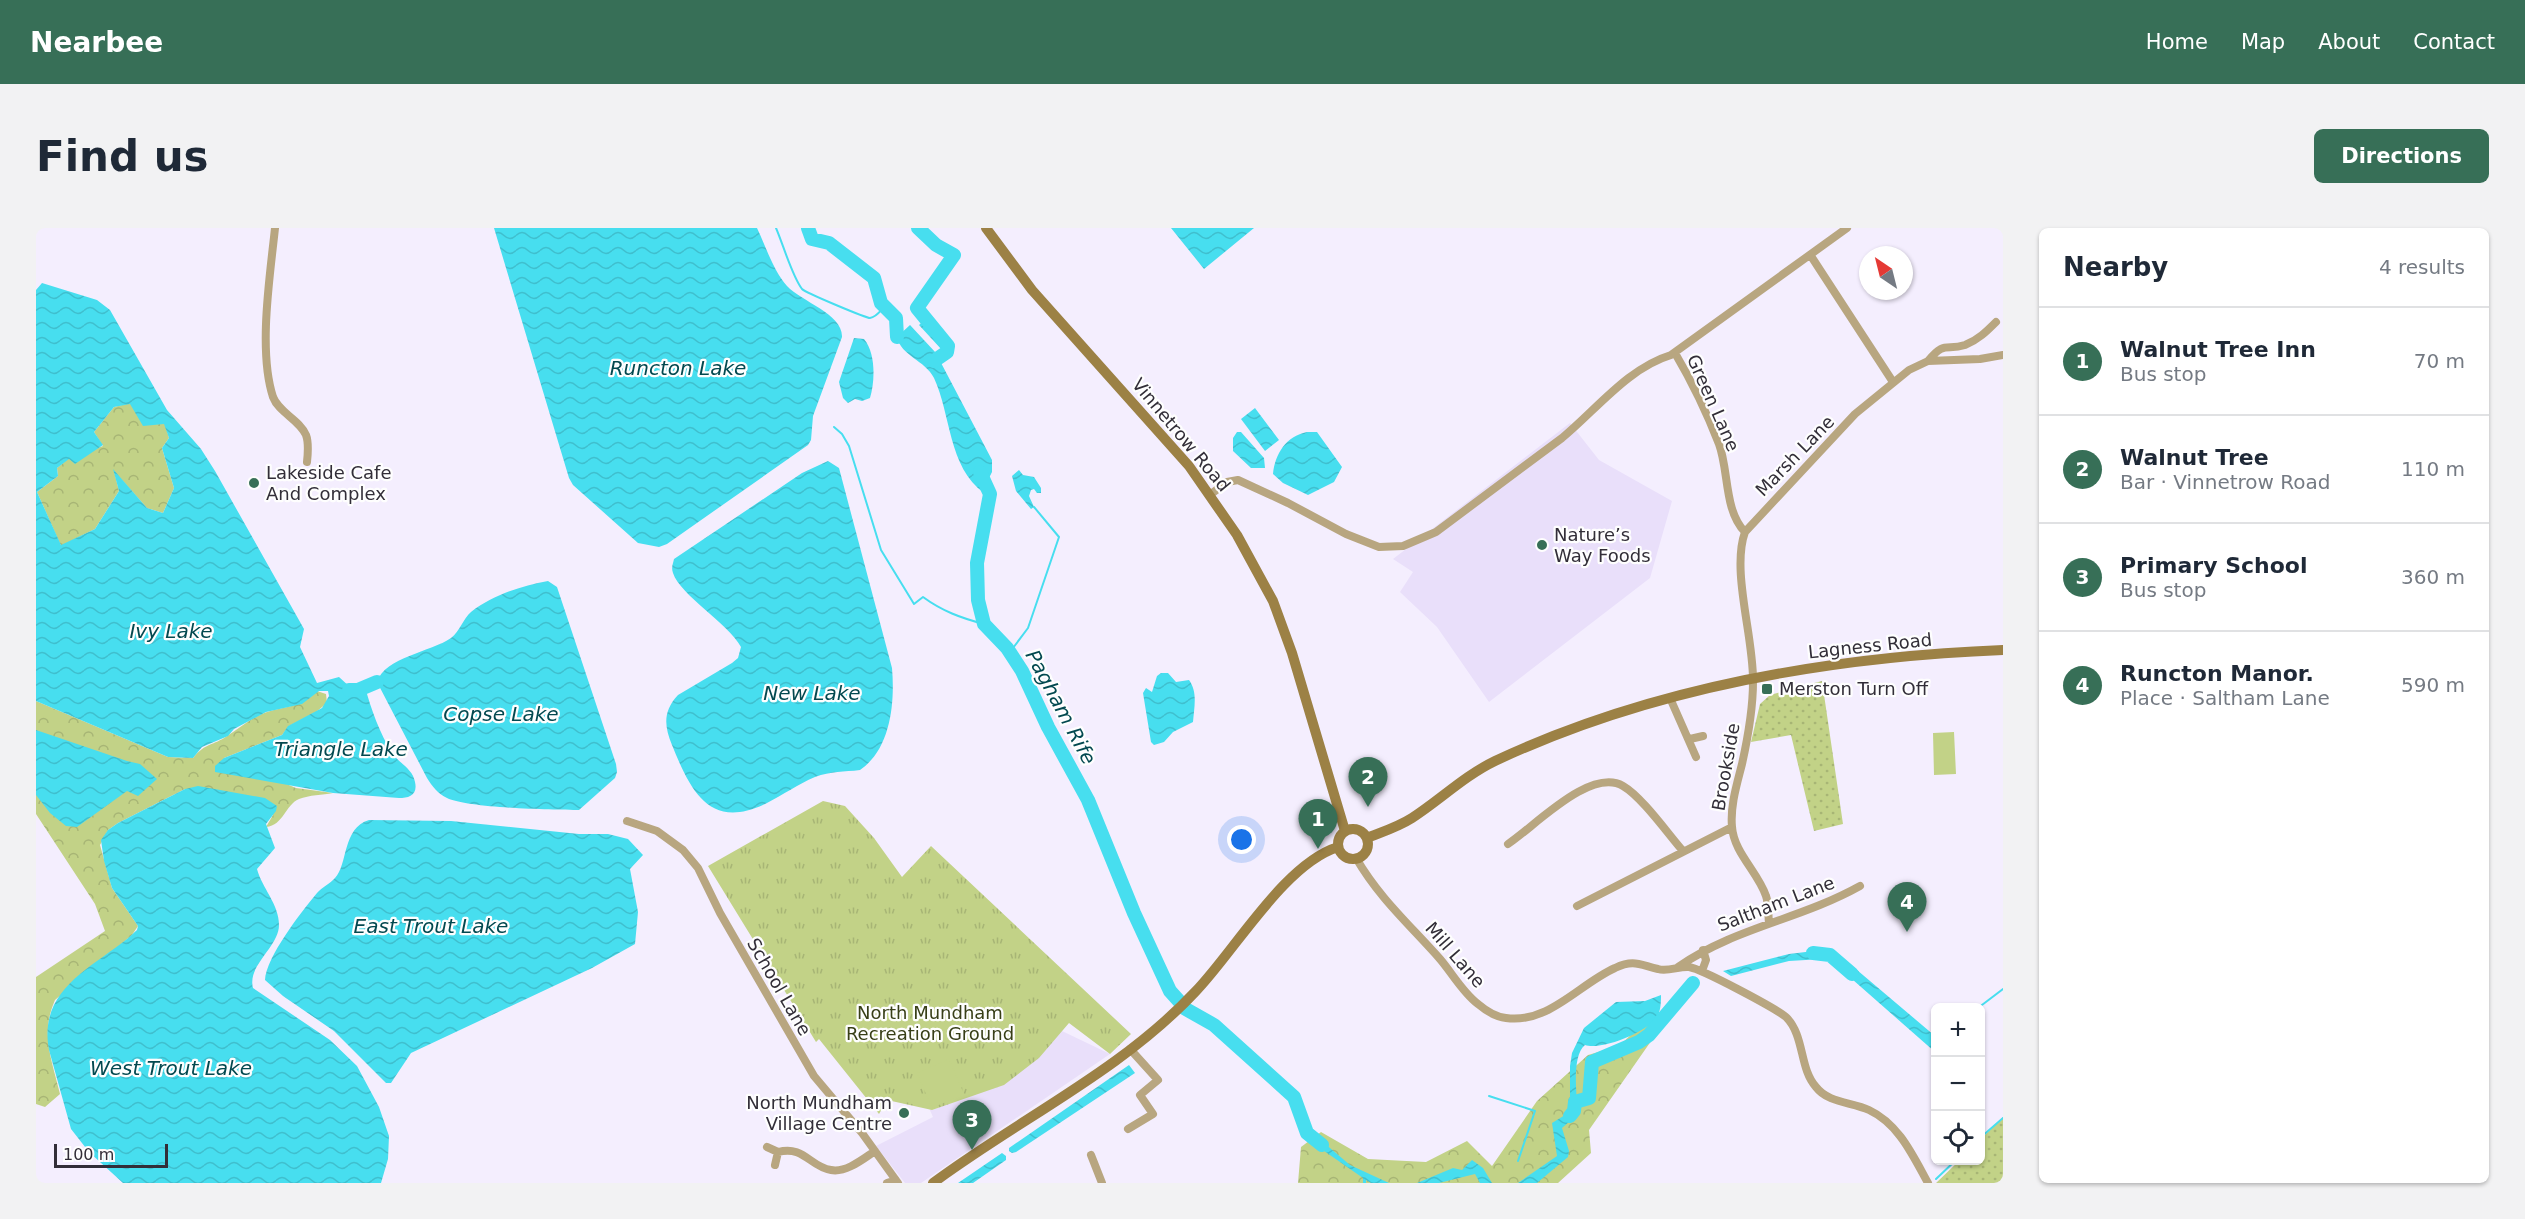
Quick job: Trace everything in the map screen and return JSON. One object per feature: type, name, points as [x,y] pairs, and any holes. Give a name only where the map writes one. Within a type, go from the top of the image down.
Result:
[{"type":"main road","name":"Vinnetrow Road","points":[[986,228],[1032,291],[1174,448],[1211,494],[1254,564],[1273,601],[1292,653],[1345,831]]},
{"type":"main road","name":"Lagness Road","points":[[1367,838],[1410,819],[1460,781],[1492,762],[1589,722],[1670,698],[1754,678],[1849,663],[2003,650]]},
{"type":"main road","points":[[1356,829],[1367,838],[1365,853],[1356,858],[1347,857],[1338,847],[1339,837],[1345,831],[1356,829]]},
{"type":"main road","points":[[933,1183],[1163,1023],[1196,992],[1294,876],[1321,854],[1338,847]]},
{"type":"street","points":[[275,228],[267,322],[268,367],[273,397],[306,436],[307,462]]},
{"type":"street","points":[[1211,494],[1227,482],[1238,480],[1346,534],[1379,547],[1403,546],[1437,532],[1562,438],[1621,385],[1655,360],[1675,353],[1847,228]]},
{"type":"street","points":[[1811,256],[1893,382]]},
{"type":"street","points":[[1929,361],[1936,351],[1944,346],[1968,344],[1982,336],[1996,322]]},
{"type":"street","name":"Green Lane","points":[[1675,353],[1720,446],[1732,505],[1738,525],[1745,532]]},
{"type":"street","name":"Marsh Lane","points":[[1745,532],[1855,414],[1909,370],[1929,361],[1980,359],[2003,355]]},
{"type":"street","points":[[1745,532],[1741,542],[1741,567],[1754,678]]},
{"type":"street","name":"Brookside","points":[[1754,678],[1751,712],[1735,790],[1732,827],[1739,851],[1754,871],[1767,898],[1769,923]]},
{"type":"street","points":[[1670,698],[1696,757]]},
{"type":"street","points":[[1690,739],[1703,736]]},
{"type":"street","points":[[1508,844],[1521,840],[1572,796],[1602,783],[1613,783],[1623,786],[1634,795],[1683,851]]},
{"type":"street","name":"School Lane","points":[[627,821],[657,831],[683,850],[698,868],[720,913],[814,1076],[897,1181]]},
{"type":"street","points":[[1577,906],[1732,827]]},
{"type":"street","name":"Mill Lane","points":[[1356,858],[1380,894],[1420,936],[1476,1003],[1504,1018],[1529,1017],[1545,1011],[1606,972],[1624,964],[1633,962],[1659,970],[1689,967],[1702,971]]},
{"type":"street","name":"Saltham Lane","points":[[1674,969],[1703,950],[1747,930],[1804,913],[1860,886]]},
{"type":"street","name":"Saltham Lane","points":[[1702,971],[1706,960],[1703,950]]},
{"type":"street","points":[[1702,971],[1771,1006],[1785,1017],[1792,1025],[1802,1049],[1808,1074],[1815,1087],[1825,1096],[1870,1110],[1890,1125],[1906,1143],[1928,1183]]},
{"type":"street","points":[[1128,1129],[1153,1114],[1140,1095],[1158,1080],[1130,1048]]},
{"type":"street","points":[[767,1147],[778,1152],[799,1152],[832,1171],[843,1169],[875,1151]]},
{"type":"street","points":[[775,1165],[778,1152]]},
{"type":"street","points":[[1091,1155],[1102,1183]]},
{"type":"street","points":[[887,1183],[897,1181]]},
{"type":"shaded area","points":[[1570,423],[1599,460],[1672,501],[1650,578],[1489,702],[1437,627],[1400,592],[1413,572],[1393,559]]},
{"type":"shaded area","points":[[1062,1031],[1110,1054],[921,1183],[905,1183],[876,1146],[933,1117],[929,1108],[932,1110],[966,1097]]},
{"type":"green space","points":[[130,403],[165,424],[169,438],[162,448],[174,488],[163,513],[147,508],[114,471],[119,491],[95,529],[61,546],[37,492],[58,476],[57,468],[69,458],[103,446],[94,432],[114,407]]},
{"type":"green space","points":[[1822,681],[1843,824],[1814,831],[1791,735],[1751,742],[1760,704],[1770,695]]},
{"type":"green space","points":[[317,691],[326,694],[327,703],[316,712],[289,726],[282,735],[224,758],[296,788],[333,793],[299,799],[290,806],[277,823],[266,827],[273,815],[185,789],[108,830],[100,845],[112,888],[138,926],[132,935],[55,1000],[48,1024],[48,1036],[60,1094],[45,1107],[36,1104],[36,977],[105,931],[95,904],[36,814],[36,701],[168,757],[193,758],[202,749],[256,717],[300,703]]},
{"type":"green space","points":[[1954,732],[1956,774],[1934,775],[1933,733]]},
{"type":"green space","name":"North Mundham Recreation Ground","points":[[823,801],[845,806],[874,838],[902,877],[931,846],[1131,1034],[1110,1054],[1069,1023],[1039,1058],[1004,1085],[932,1110],[887,1100],[879,1114],[819,1039],[816,1042],[708,866]]},
{"type":"green space","points":[[1650,1017],[1663,1024],[1589,1130],[1591,1153],[1558,1183],[1298,1183],[1301,1147],[1321,1132],[1368,1159],[1426,1162],[1467,1141],[1492,1166],[1537,1101],[1588,1055],[1619,1046]]},
{"type":"green space","points":[[949,1059],[964,1094],[932,1108],[917,1073]]},
{"type":"green space","points":[[2003,1117],[2003,1183],[1936,1183],[1955,1165],[1985,1165],[1985,1135]]},
{"type":"water","name":"Runcton Lake","points":[[494,228],[757,228],[782,280],[794,292],[829,315],[841,329],[842,337],[813,416],[811,440],[808,445],[667,544],[659,547],[638,543],[573,485],[569,478]]},
{"type":"water","points":[[1171,228],[1254,228],[1204,269]]},
{"type":"water","name":"Ivy Lake","points":[[42,283],[97,300],[110,310],[167,410],[201,449],[215,471],[304,629],[300,647],[317,683],[339,677],[350,687],[362,685],[365,687],[376,721],[388,746],[414,777],[416,786],[412,795],[399,798],[333,793],[215,772],[215,766],[224,758],[282,735],[288,726],[322,708],[329,696],[328,691],[319,691],[302,704],[266,712],[234,729],[228,736],[202,747],[193,758],[168,757],[36,701],[36,290]],"holes":[[[130,404],[143,426],[164,424],[169,438],[162,448],[174,488],[163,513],[147,508],[113,469],[119,491],[95,529],[61,545],[37,492],[58,476],[57,468],[69,459],[75,464],[103,445],[94,432],[114,407]]]},
{"type":"water","points":[[926,319],[948,346],[947,352],[939,359],[992,460],[992,472],[986,484],[988,490],[984,493],[963,469],[934,378],[925,367],[903,349],[897,337],[910,325],[936,353],[942,350],[919,325]]},
{"type":"water","points":[[854,338],[864,339],[871,352],[873,384],[870,398],[862,401],[855,399],[848,403],[843,398],[839,382]]},
{"type":"water","points":[[1255,408],[1279,440],[1265,451],[1241,419]]},
{"type":"water","points":[[1237,432],[1241,432],[1264,458],[1265,468],[1251,468],[1233,451],[1233,438]]},
{"type":"water","points":[[1307,432],[1317,432],[1342,467],[1334,482],[1308,495],[1283,483],[1273,474],[1276,460],[1283,447],[1293,437]]},
{"type":"water","name":"New Lake","points":[[828,461],[839,468],[892,668],[893,695],[885,737],[879,750],[860,770],[815,777],[767,803],[747,810],[731,812],[717,809],[705,802],[687,778],[669,738],[666,719],[678,695],[732,663],[738,658],[741,647],[677,581],[672,571],[674,559],[802,473]]},
{"type":"water","points":[[1019,470],[1023,475],[1034,477],[1041,488],[1041,493],[1037,493],[1034,489],[1031,490],[1029,496],[1034,507],[1031,509],[1016,491],[1012,476]]},
{"type":"water","name":"Copse Lake","points":[[548,581],[557,587],[616,764],[615,778],[579,810],[491,806],[447,798],[436,790],[427,778],[377,682],[389,667],[399,661],[451,638],[468,615],[480,606],[508,592]]},
{"type":"water","points":[[1161,673],[1168,673],[1176,682],[1189,680],[1194,695],[1193,722],[1173,732],[1164,742],[1154,745],[1151,742],[1143,693],[1146,688],[1152,692],[1157,676]]},
{"type":"water","points":[[36,730],[140,764],[157,779],[138,796],[127,791],[77,827],[66,826],[50,813],[36,795]]},
{"type":"water","name":"West Trout Lake","points":[[198,786],[265,798],[277,806],[266,824],[275,848],[257,869],[276,910],[278,933],[255,972],[252,980],[253,988],[330,1040],[357,1066],[379,1107],[389,1136],[388,1159],[381,1183],[123,1183],[89,1152],[71,1129],[49,1050],[48,1030],[51,1012],[69,984],[127,939],[137,930],[138,926],[112,888],[101,840],[108,830],[118,823],[185,789]]},
{"type":"water","name":"East Trout Lake","points":[[369,820],[451,821],[579,834],[608,834],[628,839],[643,855],[630,869],[638,912],[635,944],[592,968],[411,1053],[391,1083],[386,1083],[334,1031],[283,996],[265,980],[271,959],[278,947],[317,893],[335,878],[354,831],[360,824]]},
{"type":"water","points":[[1822,950],[1833,953],[1823,959],[1789,961],[1731,976],[1723,971],[1789,954]]},
{"type":"water","points":[[1844,959],[1931,1033],[1931,1048],[1836,965]]},
{"type":"water","points":[[1661,995],[1658,1015],[1646,1027],[1613,1042],[1602,1045],[1585,1045],[1581,1050],[1576,1067],[1578,1114],[1562,1128],[1569,1151],[1568,1157],[1537,1183],[1518,1183],[1557,1156],[1552,1123],[1570,1112],[1572,1053],[1584,1028],[1616,1002],[1645,1001]]},
{"type":"water","points":[[1129,1065],[1135,1073],[1016,1152],[1009,1151],[1009,1148]]},
{"type":"water","points":[[1310,1131],[1350,1165],[1389,1183],[1371,1183],[1366,1180],[1366,1183],[1363,1183],[1363,1178],[1304,1137]]},
{"type":"water","points":[[1002,1153],[1006,1156],[1006,1160],[973,1183],[958,1183]]},
{"type":"water","points":[[1472,1160],[1483,1168],[1492,1183],[1480,1183],[1475,1174],[1439,1183],[1417,1183],[1453,1168],[1462,1170]]},
{"type":"waterway","points":[[776,228],[791,268],[802,289],[870,318],[877,315],[885,306]]},
{"type":"waterway","name":"Pagham Rife","points":[[808,228],[812,239],[829,243],[874,278],[881,303],[896,318],[897,337]]},
{"type":"waterway","name":"Pagham Rife","points":[[918,228],[936,245],[954,255],[917,308],[948,346],[947,352],[934,361]]},
{"type":"waterway","points":[[834,427],[842,434],[849,446],[881,550],[914,604],[923,597],[952,614],[984,624]]},
{"type":"waterway","name":"Pagham Rife","points":[[980,472],[990,494],[977,563],[978,600],[984,624],[1007,648],[1022,671],[1048,727],[1088,800],[1134,913],[1170,991],[1179,1001]]},
{"type":"waterway","points":[[1010,652],[1028,628],[1059,537],[1034,507]]},
{"type":"waterway","points":[[349,690],[358,690],[377,682]]},
{"type":"waterway","name":"Pagham Rife","points":[[1813,953],[1830,955],[1852,974]]},
{"type":"waterway","name":"Pagham Rife","points":[[1570,1116],[1574,1111],[1575,1102],[1589,1098],[1592,1062],[1639,1042],[1649,1035],[1693,983]]},
{"type":"waterway","points":[[1985,1003],[2003,989]]},
{"type":"waterway","name":"Pagham Rife","points":[[1184,1008],[1214,1025],[1294,1097],[1307,1133],[1322,1145]]},
{"type":"waterway","points":[[1489,1096],[1535,1111],[1518,1161]]},
{"type":"waterway","points":[[1985,1134],[2003,1118]]},
{"type":"waterway","points":[[1936,1179],[1951,1165]]},
{"type":"place","name":"Lakeside Cafe And Complex","points":[[254,483]]},
{"type":"place","name":"Nature’s Way Foods","points":[[1542,545]]},
{"type":"place","name":"Merston Turn Off","points":[[1767,689]]},
{"type":"place","name":"Walnut Tree","points":[[1368,807]]},
{"type":"place","name":"Walnut Tree Inn","points":[[1318,849]]},
{"type":"place","name":"Runcton Manor.","points":[[1907,932]]},
{"type":"place","name":"North Mundham Village Centre","points":[[904,1113]]},
{"type":"place","name":"Primary School","points":[[972,1150]]},
{"type":"water label","name":"Triangle Lake","points":[[341,749]]}]
